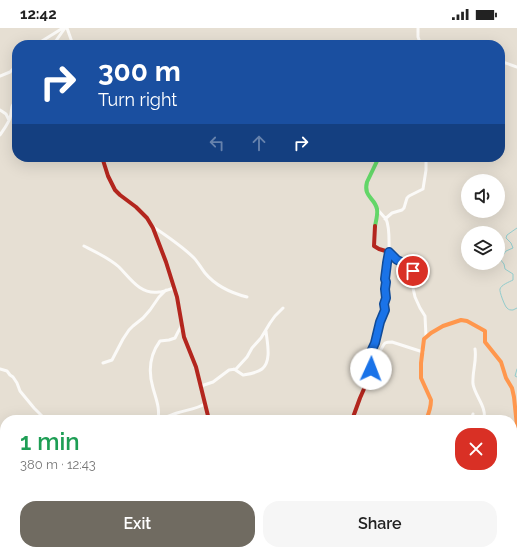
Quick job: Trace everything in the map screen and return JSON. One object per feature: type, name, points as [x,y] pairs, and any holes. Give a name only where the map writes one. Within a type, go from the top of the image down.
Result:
[{"type":"street","points":[[45,40],[65,28]]},
{"type":"street","points":[[57,40],[65,28]]},
{"type":"street","points":[[65,28],[71,40]]},
{"type":"street","points":[[418,28],[419,40]]},
{"type":"street","points":[[505,63],[517,67]]},
{"type":"street","points":[[0,76],[12,70]]},
{"type":"street","points":[[0,135],[11,116],[12,104]]},
{"type":"street","points":[[0,110],[6,114],[9,120]]},
{"type":"street","points":[[104,162],[115,190],[136,207],[147,218],[152,226],[166,262],[177,297],[184,337],[196,367],[208,415]]},
{"type":"street","points":[[371,372],[369,356],[375,343],[380,322],[385,310],[385,279],[389,252],[386,219],[368,196],[366,186],[377,162]]},
{"type":"street","points":[[386,219],[392,213],[402,210],[409,196],[423,189],[426,162]]},
{"type":"street","points":[[377,209],[374,246],[389,252],[397,260],[409,265],[413,271],[413,288],[415,299],[425,316],[426,336],[424,338],[421,363],[421,378],[431,400],[428,415]]},
{"type":"street","points":[[152,226],[196,259],[204,272],[217,285],[247,297]]},
{"type":"street","points":[[84,246],[98,252],[114,263],[135,285],[146,292],[159,292],[174,288]]},
{"type":"street","points":[[103,362],[112,360],[129,330],[143,318],[159,297],[167,290]]},
{"type":"street","points":[[201,386],[213,382],[229,370],[238,367],[261,338],[275,316],[283,308]]},
{"type":"street","points":[[426,336],[459,320],[466,321],[485,330],[485,342],[492,353],[497,356],[501,362],[505,375],[512,388],[515,415]]},
{"type":"street","points":[[159,415],[158,405],[151,380],[150,363],[152,353],[160,341],[175,338],[182,325]]},
{"type":"street","points":[[234,369],[243,375],[262,369],[266,364],[268,355],[266,331]]},
{"type":"street","points":[[354,415],[371,372],[385,343],[392,342],[423,352]]},
{"type":"street","points":[[475,349],[476,359],[473,383],[484,415]]},
{"type":"street","points":[[0,369],[7,371],[13,377],[20,391],[41,415]]},
{"type":"street","points":[[172,415],[200,407],[205,404]]},
{"type":"waterway","points":[[517,228],[507,235],[506,238],[511,243],[513,248],[506,251],[500,259],[504,264],[505,269],[513,274],[513,280],[502,286],[500,290],[501,296],[507,308],[510,310],[517,308]]},
{"type":"waterway","points":[[517,369],[515,376],[517,377]]},
{"type":"traffic: fast","points":[[375,226],[377,209],[376,205],[368,194],[366,187],[377,162]]},
{"type":"traffic: slow","points":[[428,415],[431,400],[421,378],[424,339],[443,326],[461,320],[467,321],[485,331],[485,342],[501,362],[506,378],[512,388],[516,415]]},
{"type":"traffic: jam","points":[[104,162],[115,190],[136,207],[147,218],[153,228],[177,297],[184,337],[196,367],[208,415]]},
{"type":"traffic: jam","points":[[354,415],[371,373],[369,356],[375,343],[380,322],[385,310],[385,279],[389,252],[374,246],[375,226]]},
{"type":"route","points":[[371,369],[368,359],[375,343],[380,322],[385,310],[385,279],[389,252],[397,260],[409,265],[413,271]]}]
